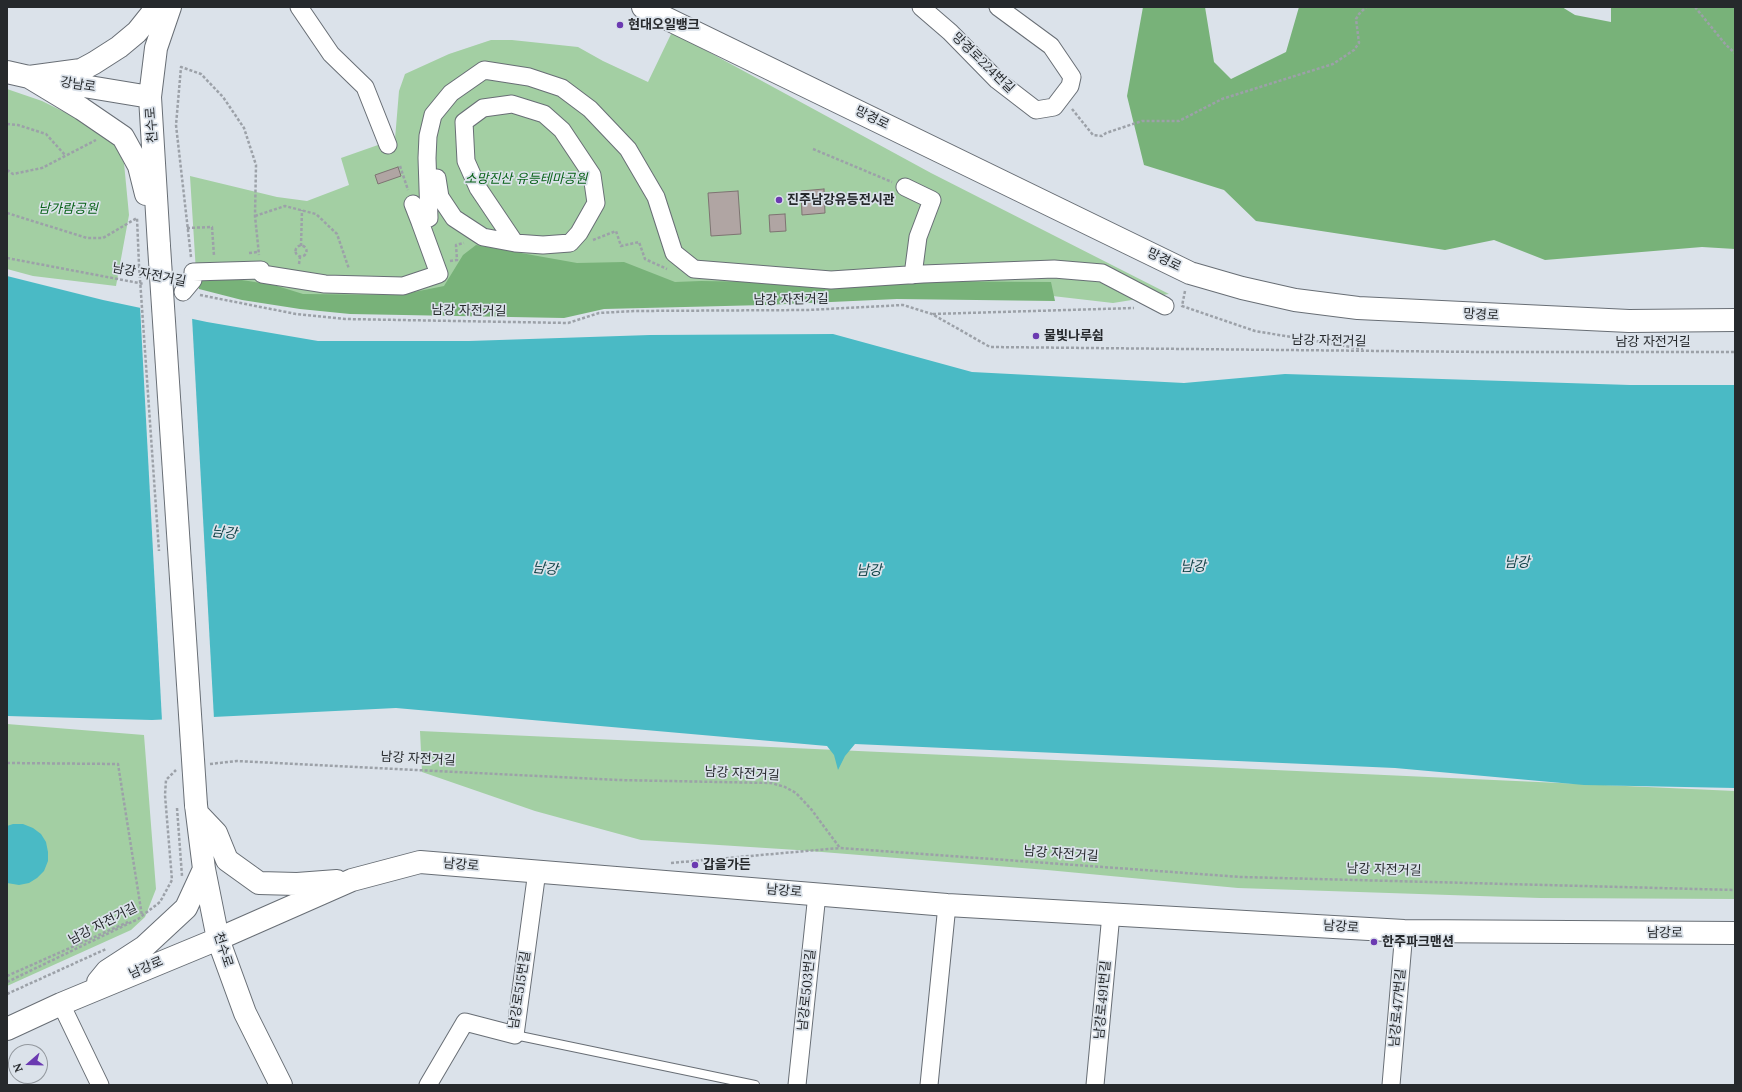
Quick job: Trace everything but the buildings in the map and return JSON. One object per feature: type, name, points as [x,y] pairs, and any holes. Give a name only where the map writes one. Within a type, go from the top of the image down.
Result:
[{"type":"street","points":[[29,77],[81,70],[94,63],[119,47],[137,32],[157,7]]},
{"type":"street","name":"천수로","points":[[170,7],[156,48],[150,97],[196,809],[204,869],[218,939],[245,1013],[281,1085]]},
{"type":"street","points":[[299,7],[330,54],[364,87],[388,145]]},
{"type":"street","name":"망경로","points":[[643,7],[1190,273],[1242,288],[1295,300],[1358,308],[1629,321],[1735,320]]},
{"type":"street","name":"망경로224번길","points":[[921,7],[950,32],[997,80],[1036,110],[1054,107],[1070,86],[1072,77],[1051,46],[998,7]]},
{"type":"street","points":[[420,222],[429,218],[427,158],[428,136],[433,115],[451,93],[484,70],[529,77],[562,88],[590,109],[628,149],[656,197],[674,253],[694,269],[831,280],[1054,269],[1102,273],[1173,306]]},
{"type":"street","name":"강남로","points":[[7,72],[150,97]]},
{"type":"street","points":[[29,77],[113,129],[123,137],[139,166],[159,246]]},
{"type":"street","points":[[433,115],[440,198],[454,218],[483,237],[515,243],[543,245],[570,243],[579,233],[596,203],[592,175],[562,130],[544,114],[512,104],[483,108],[464,122],[466,161],[478,188],[515,243]]},
{"type":"street","points":[[905,187],[932,200],[918,237],[913,275]]},
{"type":"street","points":[[183,292],[193,280],[193,272],[261,272],[325,284],[403,286],[439,274],[413,204]]},
{"type":"street","points":[[196,809],[216,833],[227,860],[258,883],[297,884],[352,880]]},
{"type":"street","name":"남강로","points":[[7,1029],[61,1004],[218,939],[352,880],[420,862],[947,905],[1404,931],[1735,933]]},
{"type":"street","points":[[90,992],[107,971],[144,947],[186,908],[204,869]]},
{"type":"street","name":"남강로515번길","points":[[428,1085],[465,1022],[515,1035],[537,871]]},
{"type":"street","name":"남강로503번길","points":[[797,1085],[817,894]]},
{"type":"street","points":[[929,1085],[947,905]]},
{"type":"street","name":"남강로491번길","points":[[1095,1085],[1111,914]]},
{"type":"street","name":"남강로477번길","points":[[1391,1085],[1404,931]]},
{"type":"street","points":[[61,1004],[100,1085]]},
{"type":"lane","points":[[515,1035],[755,1085]]},
{"type":"path","points":[[1062,96],[1092,135],[1102,136],[1106,133],[1142,120],[1179,121],[1222,99],[1300,75],[1338,61],[1354,50],[1359,43],[1356,19],[1366,7]]},
{"type":"path","points":[[1695,7],[1726,45],[1735,53]]},
{"type":"path","points":[[193,272],[176,125],[181,67],[201,74],[223,97],[244,128],[256,165],[255,216],[261,272]]},
{"type":"path","points":[[151,123],[176,125]]},
{"type":"path","points":[[7,124],[18,125],[46,134],[65,155]]},
{"type":"path","points":[[7,170],[14,174],[42,168],[65,155],[91,144],[113,129]]},
{"type":"path","points":[[813,149],[905,187]]},
{"type":"path","points":[[400,166],[413,204]]},
{"type":"path","points":[[255,216],[285,206],[316,214],[337,234],[354,285]]},
{"type":"path","points":[[301,246],[305,247],[306,252],[305,255],[300,257],[296,253],[296,250],[301,246],[302,210]]},
{"type":"path","points":[[7,213],[87,238],[104,238],[137,218],[139,265]]},
{"type":"path","points":[[187,228],[212,227],[216,271]]},
{"type":"path","points":[[588,241],[616,231],[621,246],[639,242],[645,259],[670,270]]},
{"type":"path","points":[[446,261],[457,260],[456,245],[468,242]]},
{"type":"path","name":"남강 자전거길","points":[[7,258],[152,286]]},
{"type":"path","points":[[1190,273],[1173,306],[1255,331],[1372,351]]},
{"type":"path","name":"남강 자전거길","points":[[183,292],[296,314],[345,319],[568,323],[599,313],[634,311],[808,310],[903,305],[932,314],[990,347],[1372,351],[1735,352]]},
{"type":"path","name":"남강 자전거길","points":[[932,314],[1173,306]]},
{"type":"path","name":"남강 자전거길","points":[[208,764],[237,761],[617,780],[771,783],[785,787],[796,793],[815,814],[840,848],[1240,877],[1735,890]]},
{"type":"path","points":[[7,763],[118,764],[142,916],[7,976]]},
{"type":"path","name":"남강 자전거길","points":[[7,982],[138,920],[160,902],[172,880],[165,795],[166,780],[179,767]]},
{"type":"path","points":[[668,863],[840,848]]},
{"type":"path","points":[[180,882],[182,876]]},
{"type":"path","points":[[7,994],[113,945]]},
{"type":"green space","points":[[1143,7],[1205,7],[1214,62],[1231,79],[1286,52],[1299,7],[1562,7],[1575,15],[1611,22],[1611,7],[1735,7],[1735,249],[1702,247],[1545,260],[1494,240],[1445,250],[1256,221],[1224,190],[1144,165],[1127,96]]},
{"type":"green space","name":"소망진산 유등테마공원","points":[[672,32],[931,173],[1169,294],[1113,303],[992,289],[281,305],[196,272],[190,176],[277,197],[307,201],[349,185],[341,158],[395,139],[399,91],[405,74],[449,54],[491,40],[512,40],[578,47],[603,61],[648,82]]},
{"type":"green space","name":"남가람공원","points":[[7,89],[42,101],[109,134],[124,163],[129,215],[116,286],[33,276],[7,269]]},
{"type":"green space","points":[[476,245],[577,263],[624,262],[675,282],[1051,282],[1055,301],[897,299],[765,305],[604,309],[564,318],[350,314],[300,309],[242,300],[199,289],[196,276],[203,274],[274,285],[303,294],[399,295],[444,286],[463,255]]},
{"type":"green space","points":[[7,724],[144,735],[156,889],[145,917],[131,930],[7,986]]},
{"type":"green space","points":[[420,731],[1735,791],[1735,899],[1540,898],[1238,888],[1047,870],[797,850],[641,840],[535,811],[422,772]]},
{"type":"water","name":"남강","points":[[7,276],[103,300],[207,322],[318,341],[469,341],[650,335],[833,334],[972,372],[1184,383],[1285,374],[1630,385],[1735,385],[1735,788],[1584,785],[1395,768],[855,744],[845,756],[838,770],[834,755],[827,746],[396,708],[152,720],[7,716]]},
{"type":"water","points":[[13,824],[23,824],[33,828],[41,834],[46,842],[48,852],[48,861],[44,871],[29,883],[19,885],[7,883],[7,826]]},
{"type":"pier","points":[[140,306],[192,317],[214,719],[162,721]]},
{"type":"place","name":"현대오일뱅크","points":[[620,25]]},
{"type":"place","name":"진주남강유등전시관","points":[[779,200]]},
{"type":"place","name":"물빛나루쉼","points":[[1036,336]]},
{"type":"place","name":"갑을가든","points":[[695,865]]},
{"type":"place","name":"한주파크맨션","points":[[1374,942]]}]
